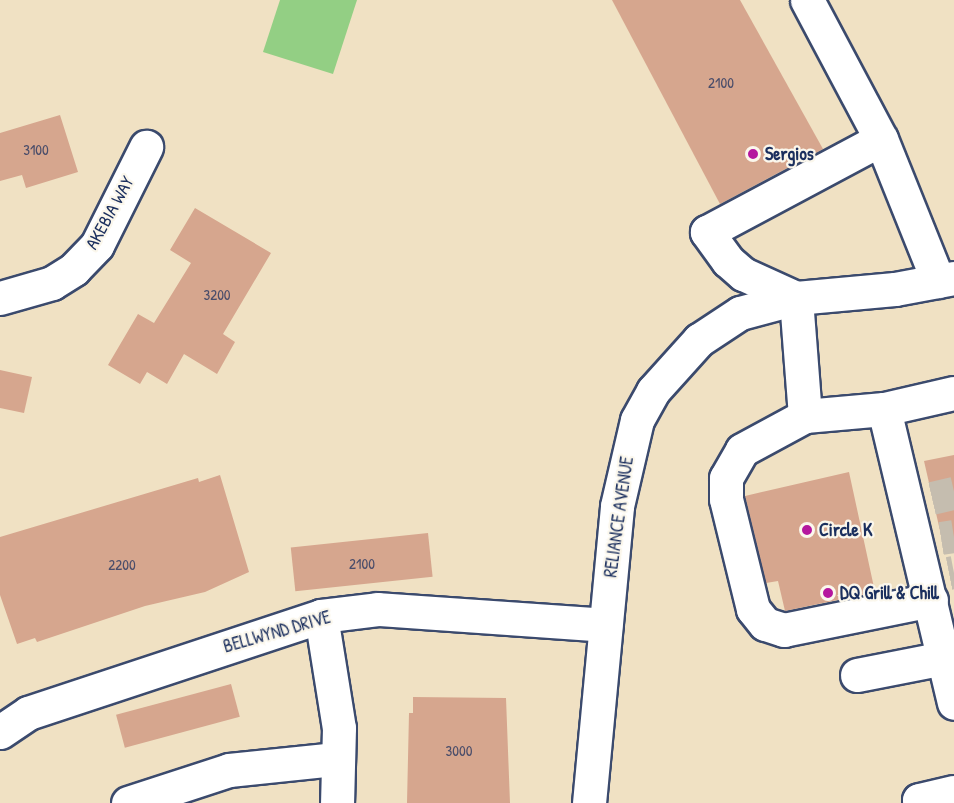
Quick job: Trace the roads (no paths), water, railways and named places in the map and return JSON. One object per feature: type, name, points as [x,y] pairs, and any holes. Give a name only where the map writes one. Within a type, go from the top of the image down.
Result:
[{"type":"street","points":[[807,0],[881,139],[946,280]]},
{"type":"street","points":[[805,416],[796,298],[743,274],[728,261],[707,232],[881,139]]},
{"type":"street","name":"AKEBIA WAY","points":[[0,297],[52,284],[74,269],[97,245],[146,147]]},
{"type":"street","name":"RELIANCE AVENUE","points":[[589,803],[605,625],[624,464],[637,420],[653,391],[699,340],[740,313],[796,298],[946,280]]},
{"type":"street","points":[[939,597],[784,630],[765,624],[753,609],[726,499],[726,478],[741,450],[805,416],[884,409],[954,393]]},
{"type":"street","points":[[884,409],[920,501],[939,597],[954,699]]},
{"type":"street","name":"BELLWYND DRIVE","points":[[0,732],[28,713],[321,616],[378,609],[605,625]]},
{"type":"street","points":[[321,616],[339,728],[336,759],[337,803]]},
{"type":"street","points":[[857,675],[949,657]]},
{"type":"street","points":[[128,803],[229,770],[336,759]]},
{"type":"street","points":[[920,803],[919,800],[954,792]]},
{"type":"tunnel","points":[[932,498],[954,493]]},
{"type":"tunnel","points":[[941,538],[954,536]]},
{"type":"tunnel","points":[[949,573],[954,572]]},
{"type":"place","name":"Sergios","points":[[753,154]]},
{"type":"place","name":"Circle K","points":[[807,530]]},
{"type":"place","name":"DQ Grill & Chill","points":[[828,593]]}]
